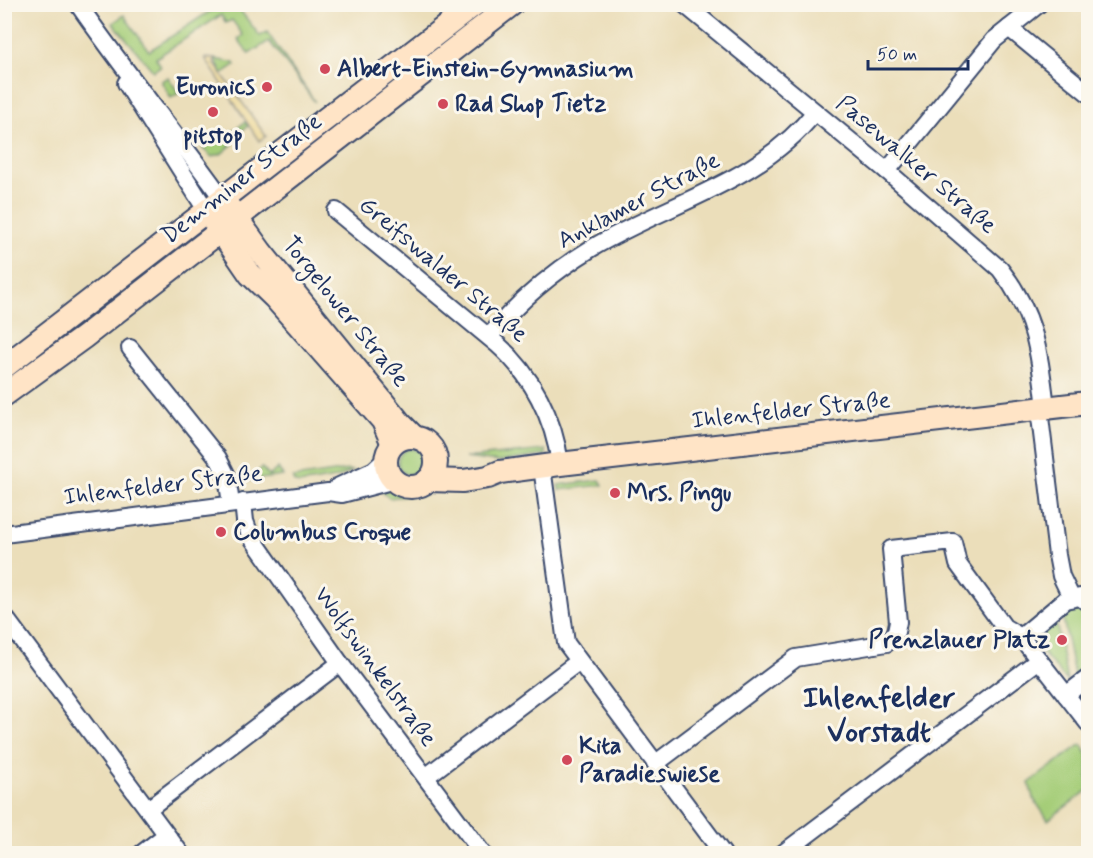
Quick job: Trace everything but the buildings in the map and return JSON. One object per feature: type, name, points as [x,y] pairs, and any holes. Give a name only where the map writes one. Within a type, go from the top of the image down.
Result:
[{"type":"main road","name":"Demminer Straße","points":[[4,366],[475,4]]},
{"type":"main road","name":"Demminer Straße","points":[[4,395],[84,337],[512,4]]},
{"type":"main road","name":"Torgelower Straße","points":[[214,204],[228,225],[250,274],[274,297],[382,421],[397,455]]},
{"type":"main road","name":"Ihlenfelder Straße","points":[[500,472],[488,477],[463,481],[428,480],[412,486],[397,455],[428,444],[435,457],[454,467],[500,472],[1089,403]]},
{"type":"main road","points":[[428,480],[434,469],[435,457]]},
{"type":"street","points":[[78,4],[114,58],[133,95],[214,204]]},
{"type":"street","name":"Pasewalker Straße","points":[[684,4],[982,251],[1013,286],[1032,322],[1057,555],[1061,576],[1071,597]]},
{"type":"street","points":[[887,171],[994,40],[1039,4]]},
{"type":"street","points":[[1009,28],[1089,93]]},
{"type":"street","name":"Anklamer Straße","points":[[489,337],[514,308],[546,280],[593,248],[763,162],[789,141],[815,112]]},
{"type":"street","name":"Greifswalder Straße","points":[[336,211],[489,337],[520,366],[538,395],[554,434],[551,466],[564,635],[578,662],[723,854]]},
{"type":"street","name":"Wolfswinkelstraße","points":[[130,348],[218,458],[250,535],[340,663],[427,776],[483,854]]},
{"type":"street","name":"Ihlenfelder Straße","points":[[4,534],[328,492],[342,494],[397,455]]},
{"type":"street","points":[[655,764],[796,657],[880,645],[893,638],[898,622],[891,549],[952,542],[954,557],[1004,627],[1021,637],[1089,723]]},
{"type":"street","points":[[1021,637],[1071,597],[1080,597],[1089,603]]},
{"type":"street","points":[[4,616],[181,854]]},
{"type":"street","points":[[782,854],[1039,660]]},
{"type":"street","points":[[427,776],[578,662]]},
{"type":"street","points":[[148,809],[340,663]]},
{"type":"street","points":[[1066,695],[1089,678]]},
{"type":"street","points":[[141,854],[166,835]]},
{"type":"green space","points":[[213,5],[236,5],[260,36],[267,32],[315,102],[269,41],[249,54],[238,39],[243,35],[232,20],[226,23],[221,15],[156,58],[161,66],[153,71],[113,23],[124,15],[149,51],[215,8]]},
{"type":"green space","points":[[215,59],[235,63],[235,65],[222,74]]},
{"type":"green space","points":[[168,77],[179,93],[171,98],[161,81]]},
{"type":"green space","points":[[245,122],[248,126],[232,137],[233,144],[221,154],[212,157],[202,148],[216,139],[219,142]]},
{"type":"green space","points":[[411,449],[420,453],[424,462],[420,471],[411,475],[402,471],[398,462],[402,453]]},
{"type":"green space","points":[[546,450],[546,455],[498,462],[465,458]]},
{"type":"green space","points":[[262,468],[269,476],[278,468],[283,476],[245,481]]},
{"type":"green space","points":[[353,471],[336,478],[299,484],[294,482],[293,478]]},
{"type":"green space","points":[[600,480],[603,485],[559,490],[558,485]]},
{"type":"green space","points":[[395,487],[411,492],[422,490],[426,494],[389,498],[380,490]]},
{"type":"green space","points":[[1074,603],[1088,611],[1088,671],[1075,680],[1062,613]]},
{"type":"green space","points":[[1055,616],[1067,681],[1035,644],[1037,631]]},
{"type":"green space","points":[[1081,744],[1088,755],[1088,790],[1048,820],[1033,798],[1029,783]]},
{"type":"sand","points":[[205,58],[215,59],[214,63],[266,136],[259,141]]},
{"type":"place","name":"Albert-Einstein-Gymnasium","points":[[325,69]]},
{"type":"place","name":"Euronics","points":[[267,87]]},
{"type":"place","name":"Rad Shop Tietz","points":[[443,104]]},
{"type":"place","name":"pitstop","points":[[213,112]]},
{"type":"place","name":"Mrs. Pingu","points":[[615,493]]},
{"type":"place","name":"Columbus Croque","points":[[221,532]]},
{"type":"place","name":"Prenzlauer Platz","points":[[1062,640]]},
{"type":"place","name":"Kita Paradieswiese","points":[[567,760]]},
{"type":"district","name":"Ihlenfelder Vorstadt","points":[[879,715]]}]
